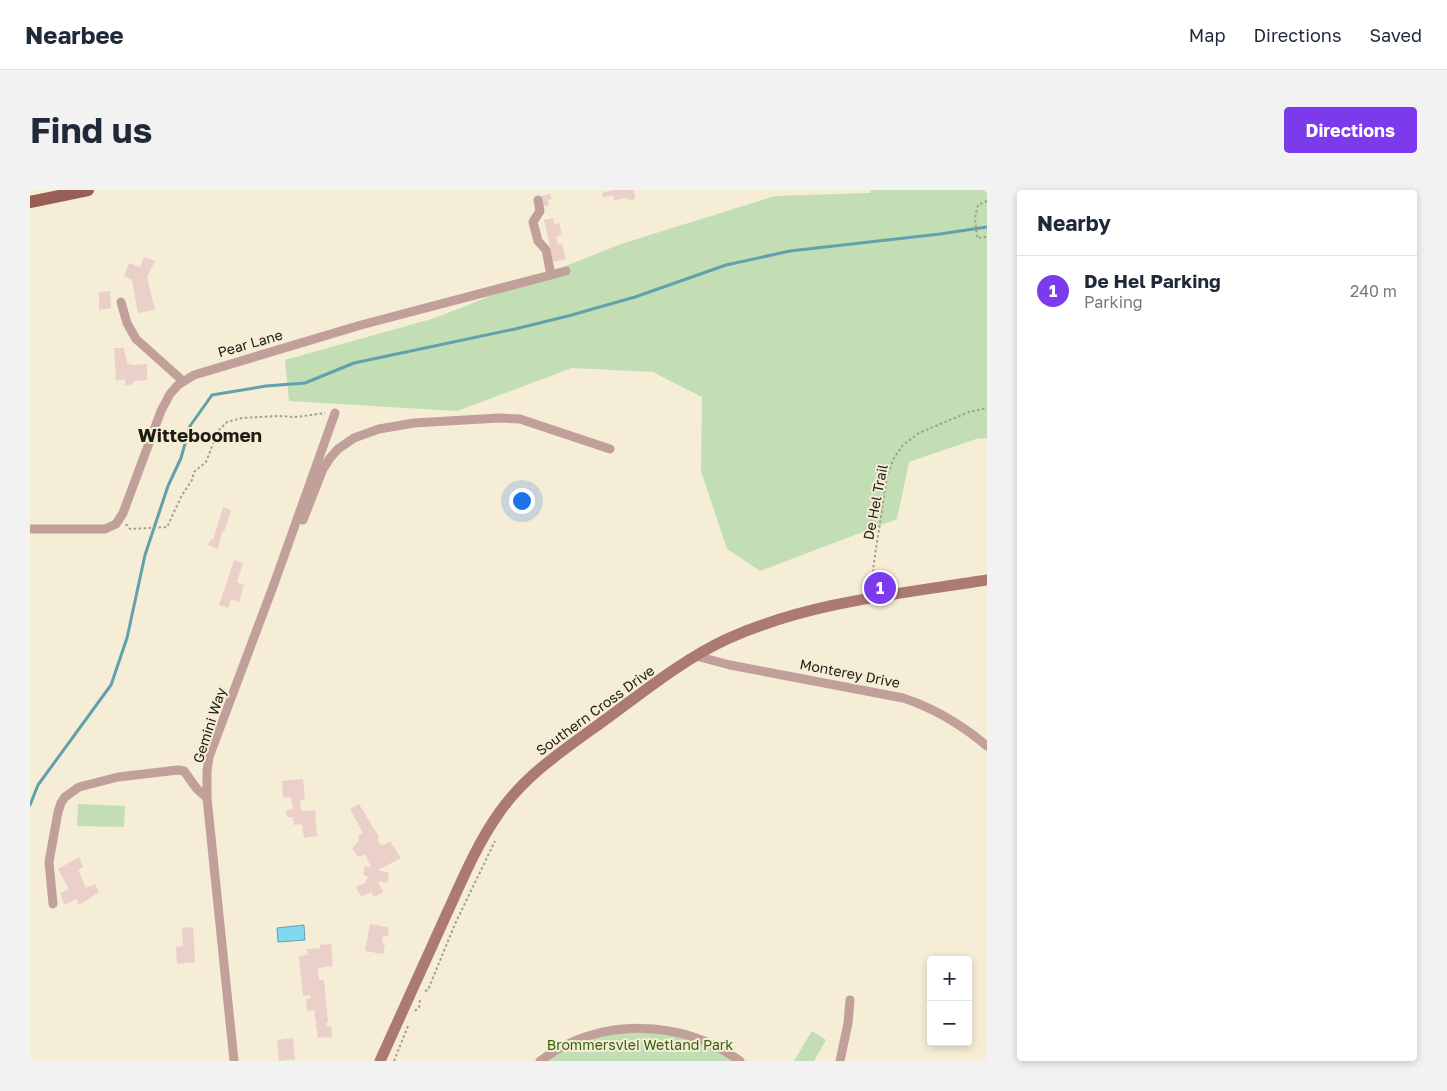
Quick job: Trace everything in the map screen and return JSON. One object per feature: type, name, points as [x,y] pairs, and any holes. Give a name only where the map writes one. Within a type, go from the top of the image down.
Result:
[{"type":"main road","points":[[30,202],[88,190]]},
{"type":"street","points":[[538,200],[540,211],[534,222],[538,240],[546,249],[551,275]]},
{"type":"street","name":"Pear Lane","points":[[121,519],[161,411],[170,394],[183,381],[214,368],[361,325],[566,271]]},
{"type":"street","points":[[121,302],[127,323],[136,339],[183,381]]},
{"type":"street","name":"Gemini Way","points":[[234,1061],[207,798],[209,757],[334,416]]},
{"type":"street","points":[[274,584],[279,581],[282,574],[325,464],[338,449],[361,435],[398,425],[414,423],[499,418],[520,419],[610,449]]},
{"type":"street","points":[[30,529],[101,530],[110,528],[121,519]]},
{"type":"street","name":"Southern Cross Drive","points":[[380,1061],[476,849],[500,810],[529,778],[649,688],[696,656],[733,637],[822,607],[987,580]]},
{"type":"street","name":"Monterey Drive","points":[[696,656],[730,665],[903,698],[926,706],[955,722],[987,746]]},
{"type":"street","points":[[53,904],[49,862],[56,821],[61,803],[79,788],[118,776],[178,770],[184,771],[197,789],[207,798]]},
{"type":"street","points":[[840,1061],[848,1023],[850,1000]]},
{"type":"street","points":[[540,1061],[578,1040],[610,1030],[658,1028],[697,1038],[716,1046],[740,1061]]},
{"type":"path","points":[[987,201],[978,205],[976,218],[978,238],[987,237]]},
{"type":"path","name":"De Hel Trail","points":[[878,597],[873,569],[887,476],[894,458],[903,445],[919,433],[970,412],[987,408]]},
{"type":"path","points":[[121,519],[130,529],[167,527],[182,495],[192,480],[194,472],[206,462],[218,431],[227,422],[242,418],[296,417],[327,412],[334,416]]},
{"type":"path","points":[[422,991],[428,990],[464,906],[497,837]]},
{"type":"path","points":[[414,1012],[419,1007],[420,999]]},
{"type":"path","points":[[394,1061],[408,1030],[409,1023]]},
{"type":"green space","points":[[871,190],[987,190],[987,438],[976,439],[909,462],[897,519],[760,571],[727,549],[701,471],[702,397],[653,372],[572,368],[457,411],[289,401],[285,360],[435,318],[621,244],[775,196],[870,193]]},
{"type":"green space","points":[[78,804],[125,806],[124,827],[77,826]]},
{"type":"green space","name":"Brommersvlei Wetland Park","points":[[610,1030],[677,1032],[740,1061],[540,1061]]},
{"type":"green space","points":[[812,1031],[826,1040],[814,1061],[794,1061]]},
{"type":"water","points":[[304,925],[305,940],[278,942],[277,928]]},
{"type":"building","points":[[612,190],[634,190],[635,199],[614,200],[614,196],[603,197],[602,193]]},
{"type":"building","points":[[550,194],[552,199],[548,200],[549,205],[543,207],[541,196]]},
{"type":"building","points":[[553,218],[554,224],[559,223],[562,235],[556,236],[558,244],[562,244],[566,259],[553,262],[544,220]]},
{"type":"building","points":[[144,257],[155,261],[147,277],[155,310],[138,313],[132,280],[124,276],[129,263],[140,267]]},
{"type":"building","points":[[110,291],[111,308],[99,310],[99,292]]},
{"type":"building","points":[[114,348],[124,348],[127,363],[132,365],[147,364],[147,380],[134,381],[133,384],[125,386],[125,379],[116,381]]},
{"type":"building","points":[[223,507],[231,510],[224,532],[222,531],[218,549],[208,545],[211,539],[213,540]]},
{"type":"building","points":[[234,560],[243,563],[237,582],[244,585],[239,602],[231,599],[228,608],[219,605]]},
{"type":"building","points":[[303,779],[305,799],[300,800],[301,811],[315,810],[317,836],[304,838],[302,824],[294,825],[293,817],[287,817],[286,810],[293,809],[291,797],[283,798],[282,781]]},
{"type":"building","points":[[359,804],[379,837],[377,840],[382,846],[390,841],[401,858],[378,870],[389,873],[387,883],[378,881],[383,892],[374,897],[371,892],[361,897],[356,887],[365,883],[368,877],[363,874],[365,866],[371,867],[365,854],[358,857],[352,848],[359,841],[358,836],[363,833],[350,809]]},
{"type":"building","points":[[79,857],[83,867],[78,870],[86,888],[95,884],[99,892],[79,905],[77,899],[64,905],[60,893],[69,889],[58,869]]},
{"type":"building","points":[[370,924],[388,927],[389,936],[383,936],[382,943],[385,943],[383,954],[365,951]]},
{"type":"building","points":[[193,927],[195,962],[177,964],[176,947],[183,946],[182,928]]},
{"type":"building","points":[[331,944],[333,966],[318,968],[319,980],[324,980],[328,1022],[326,1023],[327,1026],[331,1026],[332,1037],[318,1038],[314,1010],[307,1011],[306,999],[311,998],[310,995],[303,996],[299,956],[308,955],[307,949],[320,948],[320,945]]},
{"type":"building","points":[[293,1038],[295,1059],[279,1061],[277,1040]]},
{"type":"waterway","points":[[30,805],[38,785],[111,685],[127,638],[145,555],[168,486],[181,458],[190,426],[212,395],[266,386],[305,383],[354,363],[568,316],[635,297],[726,265],[790,251],[987,227]]},
{"type":"place","name":"De Hel Parking","points":[[880,588]]},
{"type":"district","name":"Witteboomen","points":[[200,434]]}]
